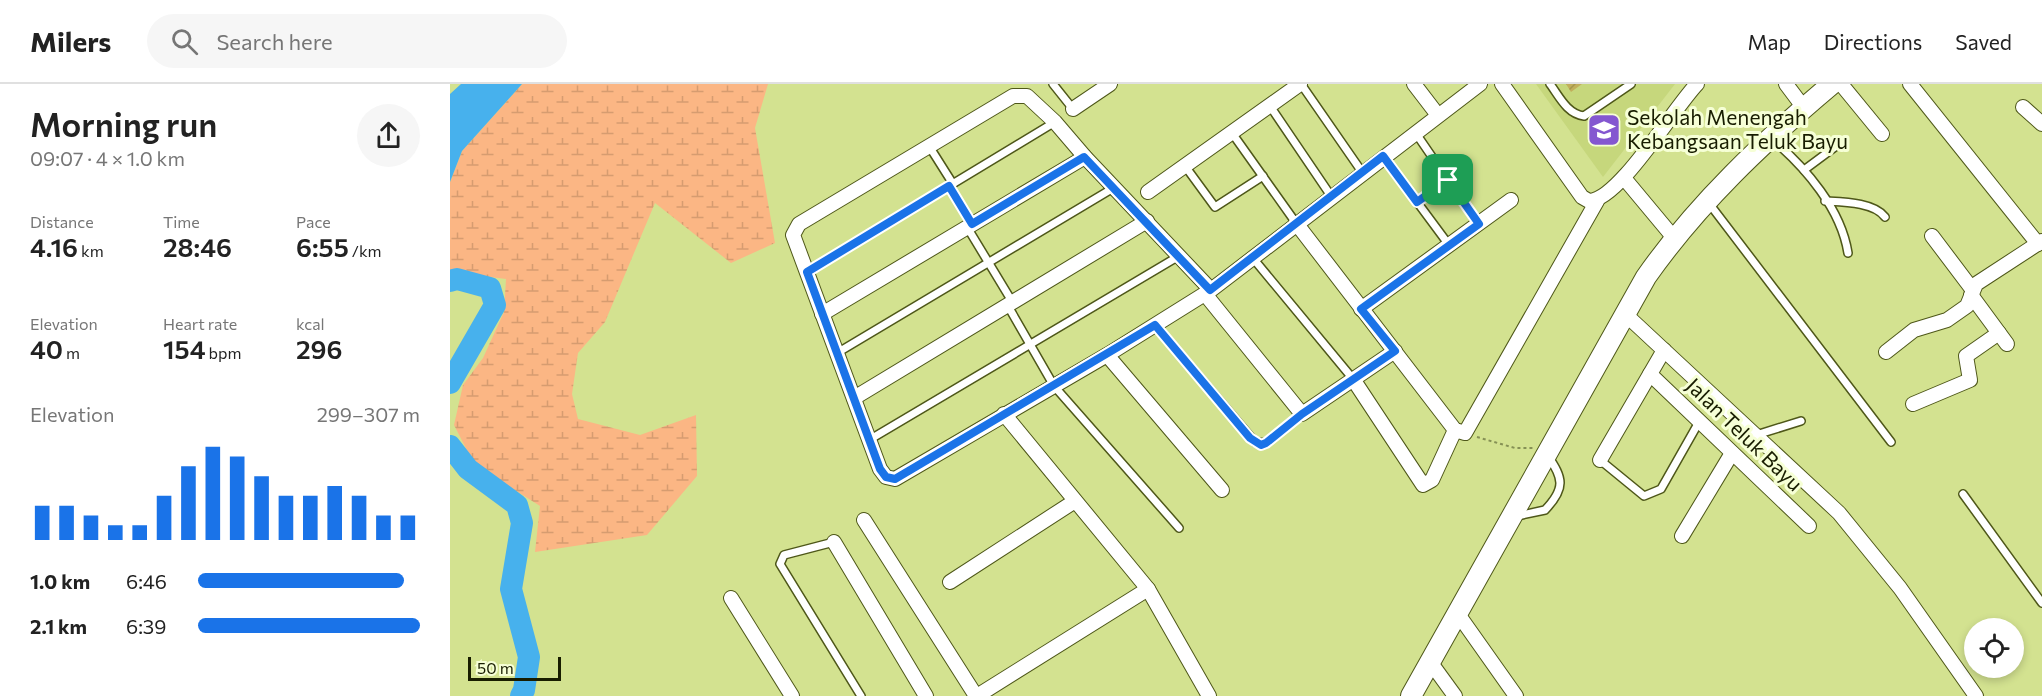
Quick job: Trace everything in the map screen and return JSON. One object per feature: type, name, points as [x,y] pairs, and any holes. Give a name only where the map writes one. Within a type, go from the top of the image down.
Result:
[{"type":"main road","points":[[1411,696],[1624,313],[1674,238],[1706,200],[1832,84]]},
{"type":"street","points":[[1073,110],[1110,84]]},
{"type":"street","points":[[1148,192],[1301,84]]},
{"type":"street","points":[[1414,84],[1437,114]]},
{"type":"street","points":[[1395,351],[1302,414],[1208,292],[1179,256],[1084,157],[1055,122],[1027,96],[1013,96],[799,224],[792,235],[880,469],[886,477],[895,479],[1107,355],[1208,292],[1437,114],[1480,84]]},
{"type":"street","points":[[1502,84],[1582,196],[1589,201],[1597,201]]},
{"type":"street","points":[[1296,223],[1455,430],[1465,433],[1597,201],[1624,178],[1697,84]]},
{"type":"street","points":[[1786,84],[1804,108]]},
{"type":"street","points":[[1841,84],[1882,134]]},
{"type":"street","points":[[1886,352],[1914,330],[1947,320],[1967,306],[1971,292],[2040,243],[1910,84]]},
{"type":"street","points":[[2023,107],[2042,124]]},
{"type":"street","points":[[822,314],[1084,157]]},
{"type":"street","points":[[1624,178],[1674,238]]},
{"type":"street","points":[[1361,309],[1511,200]]},
{"type":"street","points":[[854,398],[1147,221]]},
{"type":"street","points":[[1913,404],[1970,380],[1966,356],[2003,339],[1932,236]]},
{"type":"street","points":[[1624,313],[1839,513],[1862,538],[1976,696]]},
{"type":"street","points":[[1600,460],[1664,350]]},
{"type":"street","points":[[1107,355],[1222,490]]},
{"type":"street","name":"Jalan Teluk Bayu","points":[[1650,374],[1809,526]]},
{"type":"street","points":[[1353,379],[1423,485],[1431,480],[1455,430]]},
{"type":"street","points":[[1004,414],[1148,589],[1209,696]]},
{"type":"street","points":[[1682,536],[1732,453]]},
{"type":"street","points":[[950,582],[1075,501]]},
{"type":"street","points":[[864,520],[976,696],[1148,589]]},
{"type":"street","points":[[834,542],[926,696]]},
{"type":"street","points":[[730,598],[792,696]]},
{"type":"street","points":[[1458,614],[1516,696]]},
{"type":"street","points":[[1431,663],[1455,696]]},
{"type":"lane","points":[[1053,84],[1073,110]]},
{"type":"lane","points":[[1301,84],[1362,172]]},
{"type":"lane","points":[[1550,84],[1569,110],[1576,115],[1584,116],[1631,84]]},
{"type":"lane","points":[[1270,106],[1331,196]]},
{"type":"lane","points":[[807,272],[1055,122]]},
{"type":"lane","points":[[1232,132],[1296,223]]},
{"type":"lane","points":[[1415,132],[1479,224]]},
{"type":"lane","points":[[1771,138],[1804,170],[1825,201],[1842,228],[1848,253]]},
{"type":"lane","points":[[1804,170],[1839,144]]},
{"type":"lane","points":[[929,146],[951,185],[1030,345],[1054,386],[1179,528]]},
{"type":"lane","points":[[1383,156],[1449,245]]},
{"type":"lane","points":[[1185,166],[1215,207],[1263,176]]},
{"type":"lane","points":[[1417,202],[1448,180]]},
{"type":"lane","points":[[837,353],[1115,188]]},
{"type":"lane","points":[[1706,200],[1891,442]]},
{"type":"lane","points":[[1825,201],[1865,207],[1881,212],[1885,217]]},
{"type":"lane","points":[[869,440],[1179,256]]},
{"type":"lane","points":[[1252,257],[1353,379]]},
{"type":"lane","points":[[1155,325],[1255,442],[1266,443],[1302,414]]},
{"type":"lane","points":[[1756,435],[1801,421]]},
{"type":"lane","points":[[1600,460],[1644,496],[1651,494],[1661,489],[1699,422]]},
{"type":"lane","points":[[1512,517],[1539,513],[1550,505],[1562,479],[1549,450]]},
{"type":"lane","points":[[1963,494],[2042,603]]},
{"type":"lane","points":[[834,542],[784,555],[780,564],[861,696]]},
{"type":"path","points":[[1488,441],[1515,448],[1549,450]]},
{"type":"shaded area","name":"Sekolah Menengah Kebangsaan Teluk Bayu","points":[[1536,84],[1675,84],[1603,177]]},
{"type":"green space","points":[[522,84],[768,84],[755,128],[775,243],[731,263],[655,203],[605,322],[578,353],[572,394],[578,419],[640,435],[696,415],[697,476],[647,535],[535,552],[540,506],[474,464],[454,425],[463,385],[483,358],[504,312],[506,279],[450,272],[450,182],[462,151]]},
{"type":"water","points":[[461,84],[522,84],[462,151],[450,182],[450,94]]},
{"type":"building","points":[[1566,84],[1582,84],[1571,92]]},
{"type":"waterway","points":[[450,281],[457,279],[490,288],[495,305],[450,383]]},
{"type":"waterway","points":[[450,446],[468,469],[517,505],[522,523],[511,589],[529,657],[521,696]]},
{"type":"place","name":"Sekolah Menengah Kebangsaan Teluk Bayu","points":[[1604,130]]},
{"type":"route","points":[[1383,156],[1417,202],[1448,180],[1479,224],[1361,309],[1395,351],[1302,414],[1261,445],[1250,438],[1155,325],[895,479],[886,477],[880,469],[807,272],[949,186],[972,224],[1084,157],[1210,290],[1383,156]]}]
